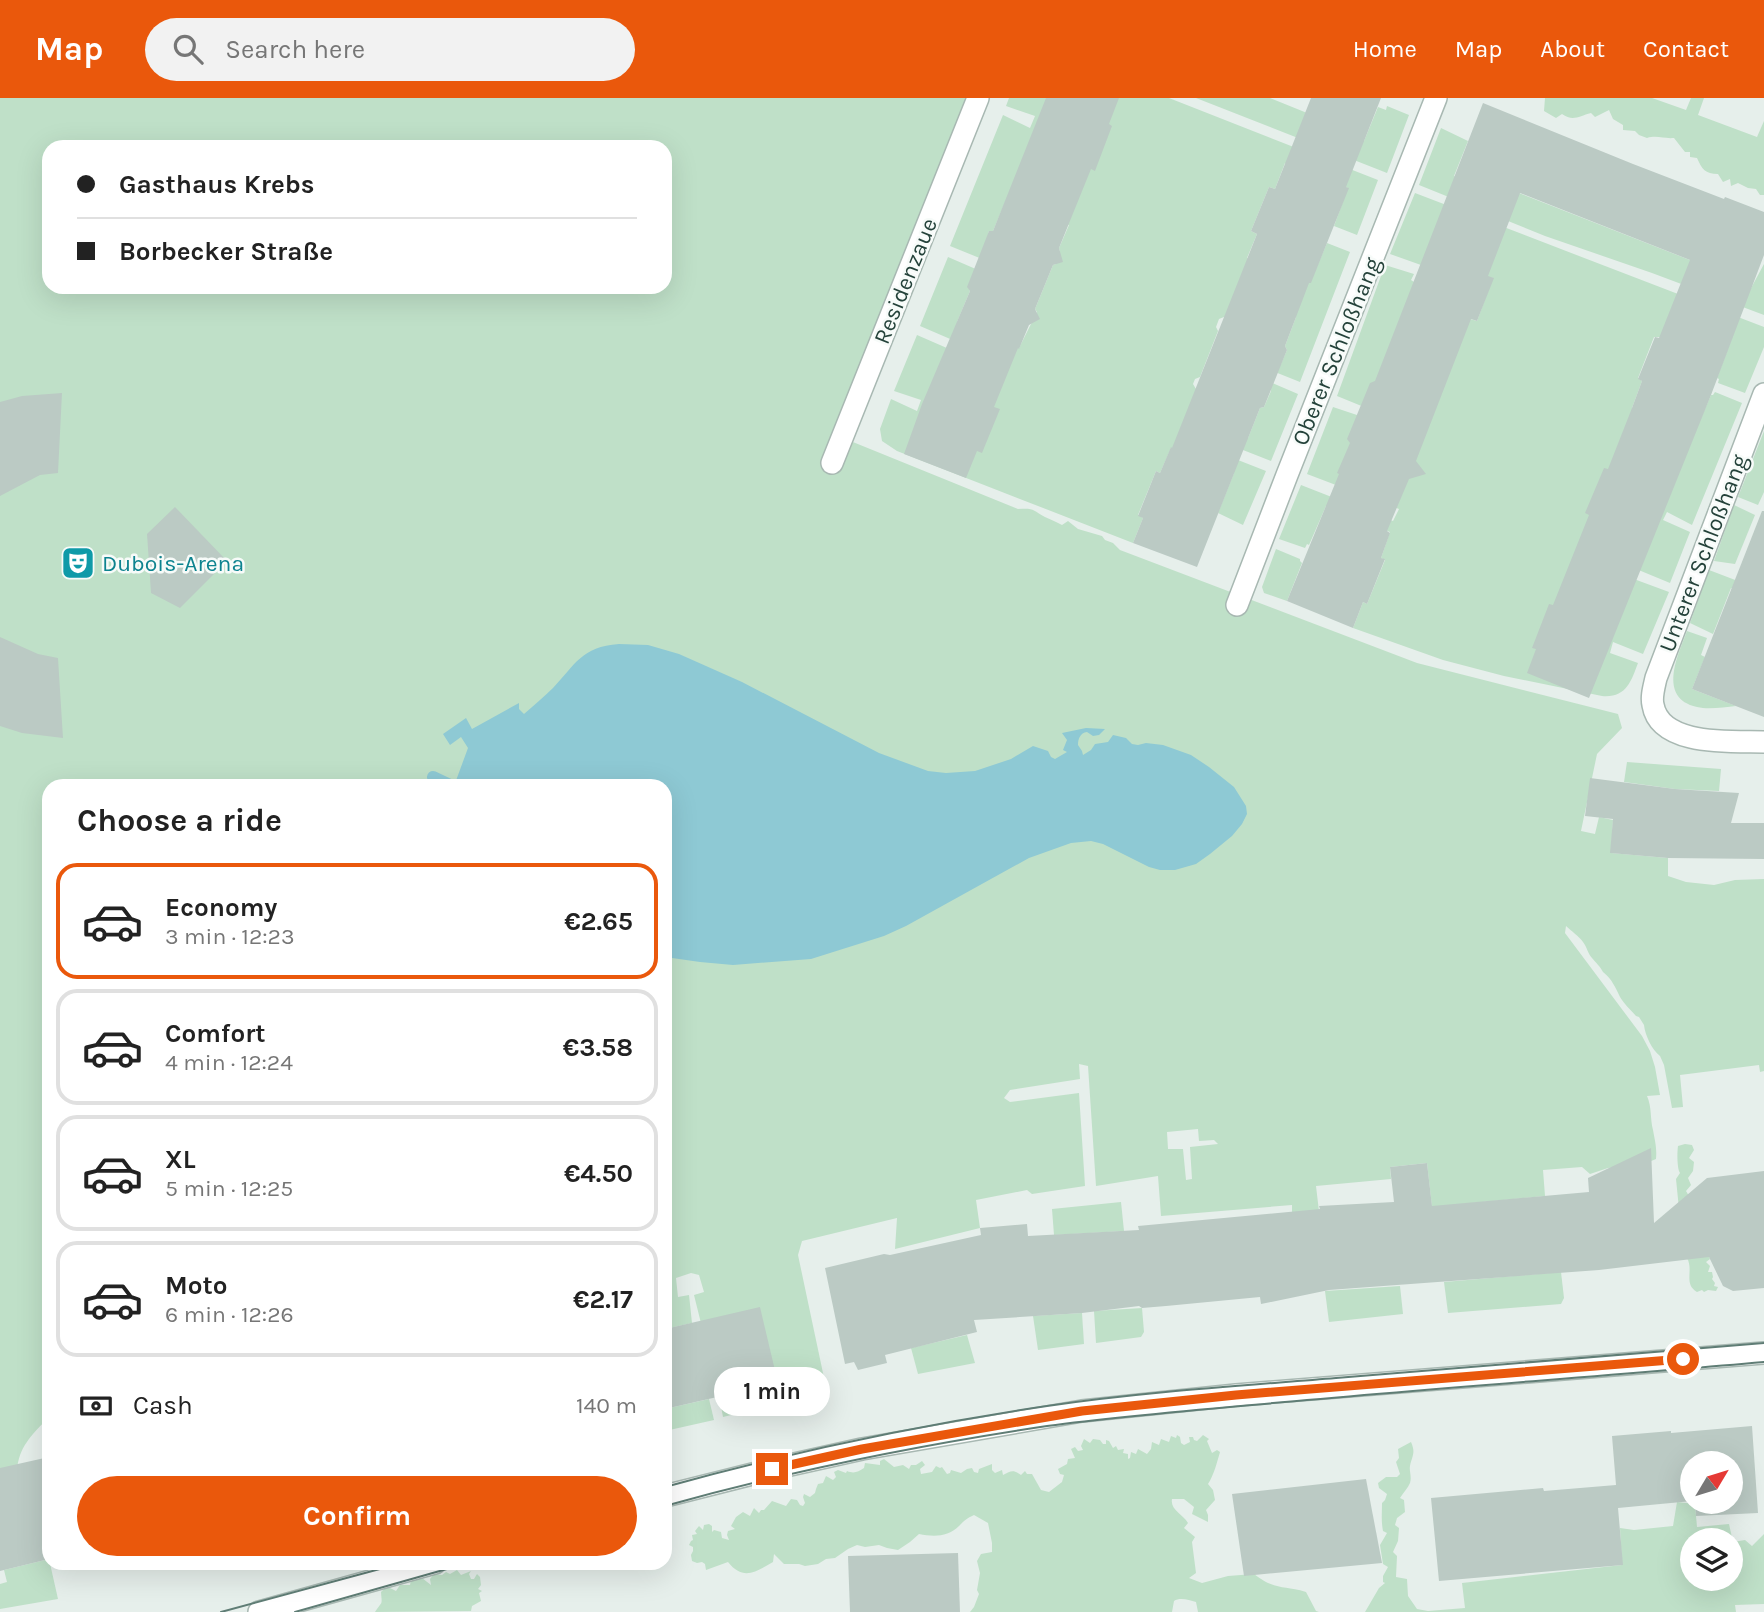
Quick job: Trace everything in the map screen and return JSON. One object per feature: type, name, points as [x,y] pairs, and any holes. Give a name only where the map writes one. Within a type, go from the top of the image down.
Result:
[{"type":"street","name":"Residenzaue","points":[[832,463],[978,98]]},
{"type":"street","name":"Oberer Schloßhang","points":[[1237,605],[1436,98]]},
{"type":"street","name":"Unterer Schloßhang","points":[[1764,394],[1656,678],[1652,702],[1656,714],[1669,728],[1686,737],[1764,742]]},
{"type":"street","points":[[672,1494],[862,1449],[1082,1411],[1236,1395],[1764,1353]]},
{"type":"street","points":[[259,1612],[410,1570]]},
{"type":"green space","points":[[0,98],[978,98],[843,438],[1018,509],[1033,510],[1062,525],[1068,521],[1078,529],[1102,536],[1120,550],[1417,663],[1618,714],[1622,728],[1597,754],[1581,831],[1595,834],[1599,817],[1613,820],[1611,853],[1668,858],[1668,876],[1686,882],[1714,885],[1735,880],[1764,879],[1764,1071],[1760,1072],[1759,1065],[1680,1075],[1683,1107],[1672,1108],[1664,1065],[1649,1042],[1639,1017],[1623,1002],[1611,980],[1581,940],[1566,926],[1565,933],[1642,1036],[1650,1051],[1660,1095],[1647,1096],[1656,1159],[1644,1164],[1608,1168],[1590,1174],[1582,1167],[1543,1170],[1545,1196],[1432,1207],[1427,1163],[1390,1167],[1391,1179],[1316,1186],[1320,1220],[1292,1222],[1292,1205],[1161,1216],[1158,1176],[1096,1186],[1088,1066],[1079,1064],[1080,1079],[1010,1090],[1004,1098],[1010,1102],[1079,1093],[1085,1186],[1032,1194],[1027,1190],[976,1200],[980,1228],[895,1249],[897,1218],[802,1241],[798,1255],[829,1395],[807,1400],[805,1397],[723,1417],[694,1295],[704,1292],[699,1275],[691,1273],[676,1278],[678,1297],[689,1295],[692,1323],[672,1327],[672,779],[42,779],[42,1425],[23,1448],[17,1470],[0,1473]],"holes":[[[1198,1129],[1199,1141],[1214,1140],[1218,1144],[1190,1147],[1192,1179],[1186,1180],[1183,1149],[1168,1149],[1167,1132]]]},
{"type":"green space","points":[[1009,98],[1169,98],[1378,180],[1357,235],[1334,226],[1348,188],[1285,163],[1275,189],[1269,187],[1251,231],[1257,234],[1247,258],[1310,283],[1327,243],[1350,252],[1300,382],[1275,372],[1287,350],[1285,346],[1296,317],[1224,317],[1219,319],[1216,327],[1218,331],[1200,377],[1195,379],[1193,384],[1248,438],[1260,408],[1264,407],[1271,391],[1270,382],[1298,394],[1271,461],[1192,430],[1187,440],[1266,471],[1243,525],[1218,513],[1234,473],[1171,448],[1160,473],[1156,471],[1138,515],[1143,518],[1133,543],[897,451],[882,441],[880,429],[891,399],[917,411],[921,400],[894,391],[917,335],[995,369],[999,360],[920,326],[948,257],[978,270],[968,287],[970,291],[957,322],[1019,348],[1037,312],[1035,309],[1053,265],[1056,264],[1059,248],[1069,225],[1006,200],[993,231],[989,231],[982,259],[950,246],[1003,115],[1030,128],[1035,116],[1006,106]]},
{"type":"green space","points":[[1196,98],[1270,98],[1364,141],[1378,107],[1386,110],[1387,106],[1409,115],[1387,173]]},
{"type":"green space","points":[[1545,98],[1652,98],[1686,110],[1691,98],[1704,98],[1698,115],[1757,137],[1764,121],[1764,195],[1738,183],[1731,186],[1730,179],[1723,182],[1718,174],[1704,170],[1697,158],[1690,157],[1690,152],[1685,152],[1674,138],[1647,138],[1635,131],[1623,130],[1623,125],[1613,119],[1609,110],[1595,117],[1591,113],[1573,118],[1562,114],[1556,118],[1544,111]]},
{"type":"green space","points":[[1441,128],[1468,141],[1454,176],[1507,198],[1511,190],[1700,264],[1750,290],[1764,264],[1764,315],[1545,236],[1419,185]]},
{"type":"green space","points":[[1415,193],[1764,327],[1764,347],[1745,393],[1718,383],[1717,378],[1732,338],[1654,337],[1638,378],[1642,381],[1632,408],[1694,434],[1711,395],[1715,392],[1742,403],[1692,525],[1667,512],[1663,520],[1690,532],[1670,583],[1583,547],[1615,572],[1669,592],[1643,654],[1613,642],[1610,653],[1638,663],[1630,682],[1617,694],[1602,696],[1504,676],[1443,660],[1353,628],[1363,602],[1367,604],[1385,560],[1381,558],[1390,532],[1326,506],[1309,545],[1305,548],[1279,539],[1301,485],[1393,521],[1399,509],[1307,474],[1333,407],[1360,416],[1364,407],[1337,396],[1385,265],[1414,274],[1411,280],[1477,321],[1493,278],[1421,265],[1390,254]]},
{"type":"green space","points":[[1764,431],[1764,492],[1758,505],[1738,497]]},
{"type":"green space","points":[[1734,505],[1755,515],[1735,564],[1714,561]]},
{"type":"green space","points":[[1276,549],[1300,559],[1302,563],[1287,601],[1264,593],[1262,587]]},
{"type":"green space","points":[[1709,570],[1764,591],[1764,601],[1731,588],[1713,634],[1690,623]]},
{"type":"green space","points":[[1687,631],[1707,638],[1701,655],[1705,657],[1692,689],[1736,706],[1697,707],[1677,695],[1674,675]]},
{"type":"green space","points":[[1627,762],[1721,769],[1719,791],[1675,789],[1624,782]]},
{"type":"green space","points":[[1692,1145],[1694,1150],[1689,1158],[1694,1162],[1693,1171],[1688,1178],[1691,1185],[1686,1191],[1689,1196],[1679,1209],[1676,1179],[1680,1173],[1678,1146]]},
{"type":"green space","points":[[1121,1202],[1124,1231],[1054,1235],[1052,1209]]},
{"type":"green space","points":[[1703,1246],[1710,1259],[1706,1262],[1710,1266],[1708,1272],[1712,1272],[1714,1286],[1718,1287],[1716,1291],[1697,1292],[1691,1285],[1687,1258]]},
{"type":"green space","points":[[1561,1272],[1564,1298],[1561,1304],[1448,1313],[1444,1282]]},
{"type":"green space","points":[[1400,1286],[1403,1314],[1329,1322],[1325,1291]]},
{"type":"green space","points":[[1142,1308],[1144,1332],[1141,1337],[1096,1343],[1094,1311]]},
{"type":"green space","points":[[1082,1313],[1084,1344],[1038,1350],[1033,1316]]},
{"type":"green space","points":[[967,1335],[975,1363],[918,1374],[911,1348]]},
{"type":"green space","points":[[709,1399],[714,1420],[672,1429],[672,1407]]},
{"type":"green space","points":[[1177,1435],[1184,1445],[1190,1442],[1189,1437],[1197,1441],[1203,1435],[1209,1439],[1207,1441],[1212,1453],[1217,1450],[1220,1452],[1208,1484],[1213,1490],[1215,1500],[1206,1510],[1208,1522],[1192,1514],[1194,1507],[1184,1499],[1172,1499],[1175,1509],[1188,1523],[1184,1528],[1195,1537],[1192,1542],[1196,1573],[1189,1578],[1202,1583],[1228,1576],[1254,1574],[1274,1585],[1306,1592],[1319,1612],[1198,1612],[1196,1602],[1182,1599],[1174,1601],[1172,1612],[970,1612],[979,1594],[977,1590],[980,1573],[977,1561],[981,1554],[992,1552],[988,1523],[974,1515],[955,1530],[945,1534],[919,1534],[898,1550],[879,1545],[857,1545],[818,1564],[784,1564],[774,1554],[773,1562],[750,1573],[744,1573],[728,1562],[706,1570],[702,1562],[692,1561],[693,1547],[689,1545],[699,1526],[703,1530],[704,1525],[709,1524],[712,1526],[712,1532],[721,1532],[722,1538],[729,1540],[728,1531],[735,1529],[731,1526],[743,1512],[750,1516],[754,1508],[759,1513],[772,1501],[786,1506],[791,1499],[797,1500],[803,1506],[804,1494],[810,1497],[826,1476],[833,1480],[836,1477],[834,1472],[838,1470],[856,1472],[864,1468],[865,1463],[880,1465],[880,1461],[884,1459],[894,1467],[903,1465],[909,1469],[911,1465],[922,1461],[925,1465],[920,1469],[921,1474],[932,1472],[936,1466],[942,1467],[947,1474],[951,1470],[961,1473],[972,1468],[978,1473],[979,1469],[992,1464],[995,1473],[1002,1470],[1003,1475],[1012,1471],[1021,1475],[1025,1471],[1032,1474],[1041,1490],[1049,1492],[1062,1482],[1064,1475],[1060,1474],[1058,1469],[1067,1464],[1068,1459],[1075,1458],[1071,1449],[1075,1447],[1078,1451],[1083,1450],[1081,1446],[1084,1439],[1090,1443],[1093,1439],[1100,1440],[1103,1444],[1106,1444],[1106,1440],[1109,1441],[1113,1448],[1116,1446],[1118,1450],[1124,1449],[1123,1453],[1128,1454],[1128,1459],[1131,1452],[1136,1454],[1138,1449],[1147,1454],[1152,1442],[1159,1445],[1161,1439],[1169,1442],[1171,1436],[1176,1438]]},
{"type":"green space","points":[[1411,1442],[1411,1479],[1400,1498],[1404,1500],[1405,1512],[1397,1518],[1395,1525],[1399,1528],[1398,1541],[1393,1552],[1397,1556],[1396,1577],[1407,1579],[1408,1596],[1417,1609],[1428,1611],[1465,1608],[1462,1583],[1622,1565],[1620,1528],[1634,1530],[1673,1526],[1677,1502],[1680,1502],[1680,1514],[1696,1514],[1697,1527],[1729,1524],[1730,1528],[1680,1528],[1680,1591],[1743,1591],[1743,1540],[1752,1546],[1764,1534],[1764,1604],[1735,1605],[1736,1612],[1365,1612],[1379,1588],[1385,1583],[1383,1576],[1388,1567],[1383,1564],[1380,1545],[1387,1533],[1383,1531],[1382,1503],[1387,1494],[1379,1488],[1378,1483],[1386,1477],[1397,1477],[1400,1474],[1396,1462],[1399,1458],[1398,1449]]},
{"type":"green space","points":[[42,1561],[42,1570],[51,1570],[58,1599],[0,1609],[0,1584],[7,1582],[4,1570]]},
{"type":"green space","points":[[457,1570],[461,1575],[471,1571],[471,1579],[477,1574],[480,1577],[481,1585],[478,1589],[482,1591],[479,1593],[481,1601],[472,1606],[471,1611],[375,1612],[381,1603],[381,1592],[385,1588],[396,1591],[400,1585],[410,1585],[411,1580],[422,1578],[431,1585],[430,1579],[434,1574],[450,1574]]},
{"type":"water","points":[[648,645],[679,654],[742,682],[879,753],[928,771],[975,771],[1011,759],[1033,746],[1048,751],[1055,759],[1067,752],[1063,750],[1067,740],[1062,733],[1086,728],[1105,729],[1099,735],[1093,736],[1087,732],[1081,735],[1078,745],[1083,755],[1095,744],[1108,742],[1113,735],[1126,738],[1132,744],[1163,745],[1191,755],[1234,787],[1246,806],[1247,814],[1232,836],[1210,854],[1196,864],[1175,870],[1149,867],[1103,844],[1091,841],[1071,843],[1029,858],[884,936],[811,959],[733,965],[672,958],[672,779],[457,779],[468,748],[461,737],[450,745],[443,734],[466,718],[472,729],[519,703],[519,709],[524,714],[553,688],[580,658],[606,646]]},
{"type":"building","points":[[1046,98],[1119,98],[1095,171],[1091,169],[1059,248],[1063,262],[1053,265],[1035,309],[1040,319],[1029,325],[1018,348],[994,407],[1000,409],[982,453],[977,451],[966,478],[904,454],[970,291],[967,287],[989,231],[993,231]]},
{"type":"building","points":[[1311,98],[1381,98],[1346,187],[1349,188],[1285,346],[1287,350],[1264,407],[1260,408],[1197,567],[1133,543],[1143,518],[1138,516],[1156,471],[1160,473],[1172,448],[1257,234],[1251,231],[1269,187],[1275,189]]},
{"type":"building","points":[[1483,103],[1633,164],[1764,212],[1764,255],[1711,395],[1589,698],[1527,673],[1536,649],[1532,648],[1549,604],[1553,605],[1589,515],[1585,513],[1604,468],[1608,469],[1642,381],[1638,379],[1655,337],[1659,338],[1690,260],[1520,193],[1488,276],[1494,278],[1477,321],[1471,319],[1416,461],[1426,474],[1409,479],[1387,531],[1390,533],[1381,558],[1385,559],[1367,604],[1363,602],[1353,628],[1287,601],[1339,474],[1337,473],[1350,443],[1347,439],[1370,383],[1375,381]]},
{"type":"building","points":[[62,393],[58,473],[40,475],[0,496],[0,402],[22,396]]},
{"type":"building","points":[[175,507],[227,561],[180,608],[151,593],[147,534]]},
{"type":"building","points":[[1764,511],[1764,717],[1692,689]]},
{"type":"building","points":[[0,637],[38,654],[58,658],[63,738],[22,733],[0,726]]},
{"type":"building","points":[[1590,778],[1675,789],[1739,793],[1731,823],[1764,823],[1764,859],[1668,858],[1610,853],[1613,819],[1585,816]]},
{"type":"building","points":[[1651,1148],[1654,1223],[1707,1178],[1764,1171],[1764,1288],[1733,1291],[1723,1286],[1709,1257],[1599,1270],[1329,1290],[1261,1304],[1260,1297],[974,1320],[977,1332],[885,1355],[887,1363],[858,1370],[854,1362],[845,1364],[825,1268],[981,1235],[980,1228],[1027,1224],[1028,1236],[1139,1230],[1138,1226],[1320,1209],[1319,1206],[1394,1202],[1390,1167],[1427,1163],[1432,1206],[1589,1192],[1588,1178]]},
{"type":"building","points":[[760,1307],[778,1383],[672,1407],[672,1327]]},
{"type":"building","points":[[1752,1426],[1758,1513],[1743,1514],[1743,1451],[1680,1451],[1680,1502],[1618,1508],[1623,1565],[1439,1581],[1431,1498],[1543,1488],[1544,1491],[1616,1485],[1612,1436]]},
{"type":"building","points":[[42,1459],[42,1561],[0,1571],[0,1468]]},
{"type":"building","points":[[1366,1479],[1382,1563],[1244,1576],[1232,1494]]},
{"type":"building","points":[[1696,1514],[1737,1514],[1696,1516]]},
{"type":"building","points":[[958,1553],[960,1612],[850,1612],[848,1556]]},
{"type":"waterway","points":[[433,777],[437,779]]},
{"type":"tram line","points":[[672,1485],[855,1441],[951,1422],[1083,1401],[1764,1343]]},
{"type":"tram line","points":[[672,1504],[855,1460],[1047,1426],[1316,1399],[1764,1362]]},
{"type":"tram line","points":[[221,1612],[376,1570]]},
{"type":"tram line","points":[[295,1612],[443,1570]]},
{"type":"place","name":"Dubois-Arena","points":[[78,563]]},
{"type":"route","points":[[772,1469],[862,1449],[1082,1411],[1236,1395],[1683,1359]]}]
